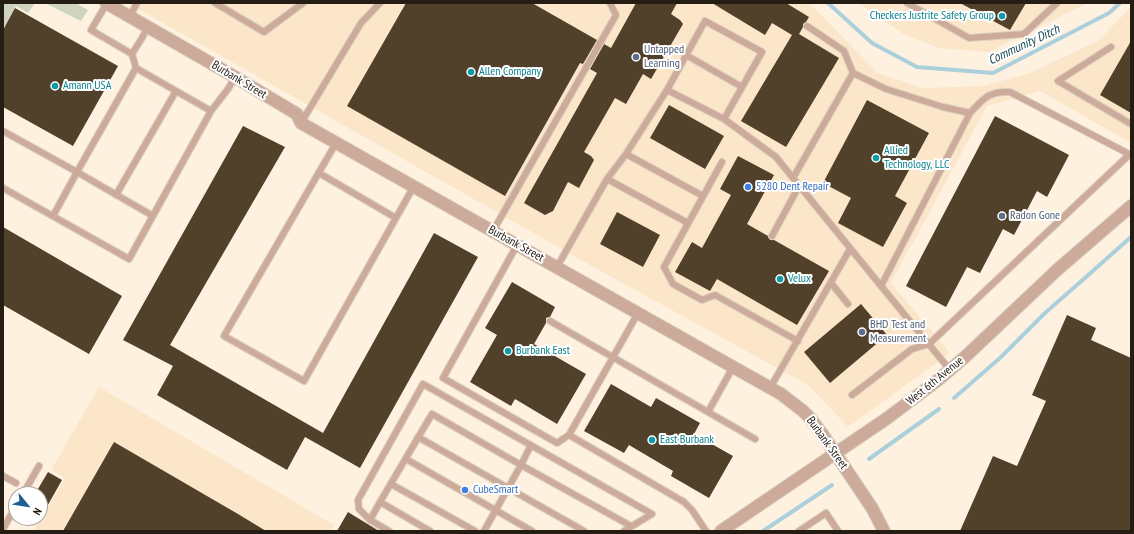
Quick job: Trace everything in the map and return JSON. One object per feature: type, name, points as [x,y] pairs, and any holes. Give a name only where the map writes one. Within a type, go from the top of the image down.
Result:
[{"type":"street","name":"Burbank Street","points":[[107,3],[297,114],[301,122],[336,143],[781,394],[807,414],[823,435],[872,508],[884,531]]},
{"type":"street","name":"West 6th Avenue","points":[[721,531],[886,419],[950,370],[1057,270],[1131,206]]},
{"type":"lane","points":[[107,3],[91,30],[132,54],[136,68],[211,112]]},
{"type":"lane","points":[[130,16],[136,3]]},
{"type":"lane","points":[[217,4],[264,32],[303,3]]},
{"type":"lane","points":[[301,122],[361,23],[380,3]]},
{"type":"lane","points":[[493,231],[616,15],[610,3]]},
{"type":"lane","points":[[907,3],[969,38],[1024,34],[1057,3]]},
{"type":"lane","points":[[556,267],[607,179],[626,154],[667,90],[705,21],[762,52],[724,120]]},
{"type":"lane","points":[[132,54],[148,26]]},
{"type":"lane","points":[[807,26],[844,51],[854,73],[886,89],[943,107],[970,113]]},
{"type":"lane","points":[[1110,47],[1058,81],[1131,124]]},
{"type":"lane","points":[[686,55],[742,87]]},
{"type":"lane","points":[[53,216],[136,68]]},
{"type":"lane","points":[[793,178],[854,73]]},
{"type":"lane","points":[[3,188],[129,259],[211,112],[235,77]]},
{"type":"lane","points":[[667,90],[724,120],[776,158],[950,370]]},
{"type":"lane","points":[[116,195],[176,91]]},
{"type":"lane","points":[[852,395],[912,349],[928,344],[1130,154],[1010,92],[1000,92],[989,95],[970,113],[881,286]]},
{"type":"lane","points":[[3,131],[153,216]]},
{"type":"lane","points":[[336,143],[224,336],[304,381],[414,186]]},
{"type":"lane","points":[[626,154],[703,196]]},
{"type":"lane","points":[[722,162],[664,267],[673,284],[702,300],[716,295],[798,341]]},
{"type":"lane","points":[[319,173],[396,218]]},
{"type":"lane","points":[[607,179],[688,223]]},
{"type":"lane","points":[[772,236],[799,186]]},
{"type":"lane","points":[[517,245],[443,378],[557,443],[568,435],[638,313]]},
{"type":"lane","points":[[770,388],[850,249]]},
{"type":"lane","points":[[831,283],[848,304]]},
{"type":"lane","points":[[550,321],[756,439]]},
{"type":"lane","points":[[708,412],[733,367]]},
{"type":"lane","points":[[389,531],[370,520],[359,509],[358,500],[423,384],[652,514],[624,531]]},
{"type":"lane","points":[[370,520],[432,414],[520,465],[631,526]]},
{"type":"lane","points":[[568,435],[684,502],[692,510],[706,531]]},
{"type":"lane","points":[[418,437],[584,531]]},
{"type":"lane","points":[[484,531],[531,445]]},
{"type":"lane","points":[[406,459],[532,531]]},
{"type":"lane","points":[[28,486],[39,466]]},
{"type":"lane","points":[[3,476],[16,483]]},
{"type":"lane","points":[[391,484],[475,531]]},
{"type":"lane","points":[[380,502],[430,531]]},
{"type":"lane","points":[[799,531],[826,513],[838,531]]},
{"type":"lane","points":[[3,529],[8,520]]},
{"type":"shaded area","points":[[128,3],[809,3],[878,73],[923,88],[984,86],[1030,73],[1099,40],[1131,7],[1131,143],[1040,91],[987,106],[891,283],[950,353],[848,427],[808,385],[597,269]]},
{"type":"shaded area","points":[[859,3],[1088,3],[989,52],[939,48],[903,34]]},
{"type":"shaded area","points":[[99,387],[334,525],[330,531],[33,531],[36,526],[48,526],[48,507],[65,479],[51,470]]},
{"type":"green space","points":[[3,3],[35,3],[28,13],[16,6],[3,29]]},
{"type":"green space","points":[[45,3],[75,3],[88,10],[81,21]]},
{"type":"building","name":"Allen Company","points":[[406,3],[532,3],[597,40],[583,64],[580,63],[505,196],[347,106]]},
{"type":"building","points":[[636,3],[677,3],[671,14],[683,24],[651,79],[643,74],[626,104],[615,98],[584,152],[591,156],[594,160],[579,188],[568,182],[553,211],[545,215],[524,203],[597,73],[590,69],[604,44],[611,48]]},
{"type":"building","points":[[712,3],[786,3],[809,17],[803,24],[799,34],[839,58],[786,147],[741,121],[792,35],[772,23],[765,35]]},
{"type":"building","name":"Checkers Justrite Safety Group","points":[[960,3],[1026,3],[1010,30]]},
{"type":"building","name":"Amann USA","points":[[15,8],[118,66],[73,146],[3,107],[3,30]]},
{"type":"building","points":[[1131,41],[1131,113],[1100,95]]},
{"type":"building","name":"Allied Technology, LLC","points":[[867,100],[929,133],[895,196],[907,203],[883,247],[838,223],[851,198],[823,183]]},
{"type":"building","points":[[669,105],[724,136],[705,169],[650,138]]},
{"type":"building","points":[[995,116],[1069,155],[1047,197],[1037,191],[1014,235],[1003,229],[980,273],[967,267],[946,307],[906,286]]},
{"type":"building","points":[[243,126],[285,147],[170,345],[323,433],[434,233],[478,257],[360,468],[305,437],[287,470],[157,395],[173,366],[123,340]]},
{"type":"building","points":[[738,156],[774,175],[747,224],[768,236],[770,240],[774,240],[829,271],[797,325],[717,279],[710,291],[675,272],[692,242],[702,248],[731,195],[720,189]]},
{"type":"building","points":[[617,212],[660,235],[643,267],[600,244]]},
{"type":"building","points":[[3,227],[122,296],[89,354],[3,305]]},
{"type":"building","name":"Burbank East","points":[[512,282],[555,307],[550,317],[546,318],[546,323],[534,344],[586,374],[557,424],[515,399],[511,406],[470,382],[497,335],[485,328]]},
{"type":"building","points":[[861,304],[887,335],[830,383],[804,352]]},
{"type":"building","points":[[1067,315],[1096,328],[1091,340],[1131,358],[1131,531],[960,531],[993,456],[1017,466],[1046,401],[1032,395]]},
{"type":"building","name":"East Burbank","points":[[611,384],[651,407],[656,398],[700,423],[694,434],[733,456],[709,498],[671,476],[673,471],[629,445],[624,453],[584,431]]},
{"type":"building","points":[[114,442],[238,514],[266,531],[63,531]]},
{"type":"building","points":[[48,472],[62,480],[48,505],[48,486],[40,486]]},
{"type":"building","points":[[348,512],[379,531],[337,531]]},
{"type":"waterway","name":"Community Ditch","points":[[828,3],[872,43],[917,67],[993,73],[1109,13],[1120,3]]},
{"type":"waterway","points":[[954,398],[1000,358],[1045,313],[1131,237]]},
{"type":"waterway","points":[[869,459],[939,409]]},
{"type":"waterway","points":[[763,531],[832,485]]},
{"type":"place","name":"Checkers Justrite Safety Group","points":[[1002,16]]},
{"type":"place","name":"Untapped Learning","points":[[636,57]]},
{"type":"place","name":"Allen Company","points":[[471,72]]},
{"type":"place","name":"Amann USA","points":[[55,86]]},
{"type":"place","name":"Allied Technology, LLC","points":[[876,158]]},
{"type":"place","name":"5280 Dent Repair","points":[[748,187]]},
{"type":"place","name":"Radon Gone","points":[[1002,216]]},
{"type":"place","name":"Velux","points":[[780,279]]},
{"type":"place","name":"BHD Test and Measurement","points":[[862,332]]},
{"type":"place","name":"Burbank East","points":[[508,351]]},
{"type":"place","name":"East Burbank","points":[[652,440]]},
{"type":"place","name":"CubeSmart","points":[[465,490]]}]
